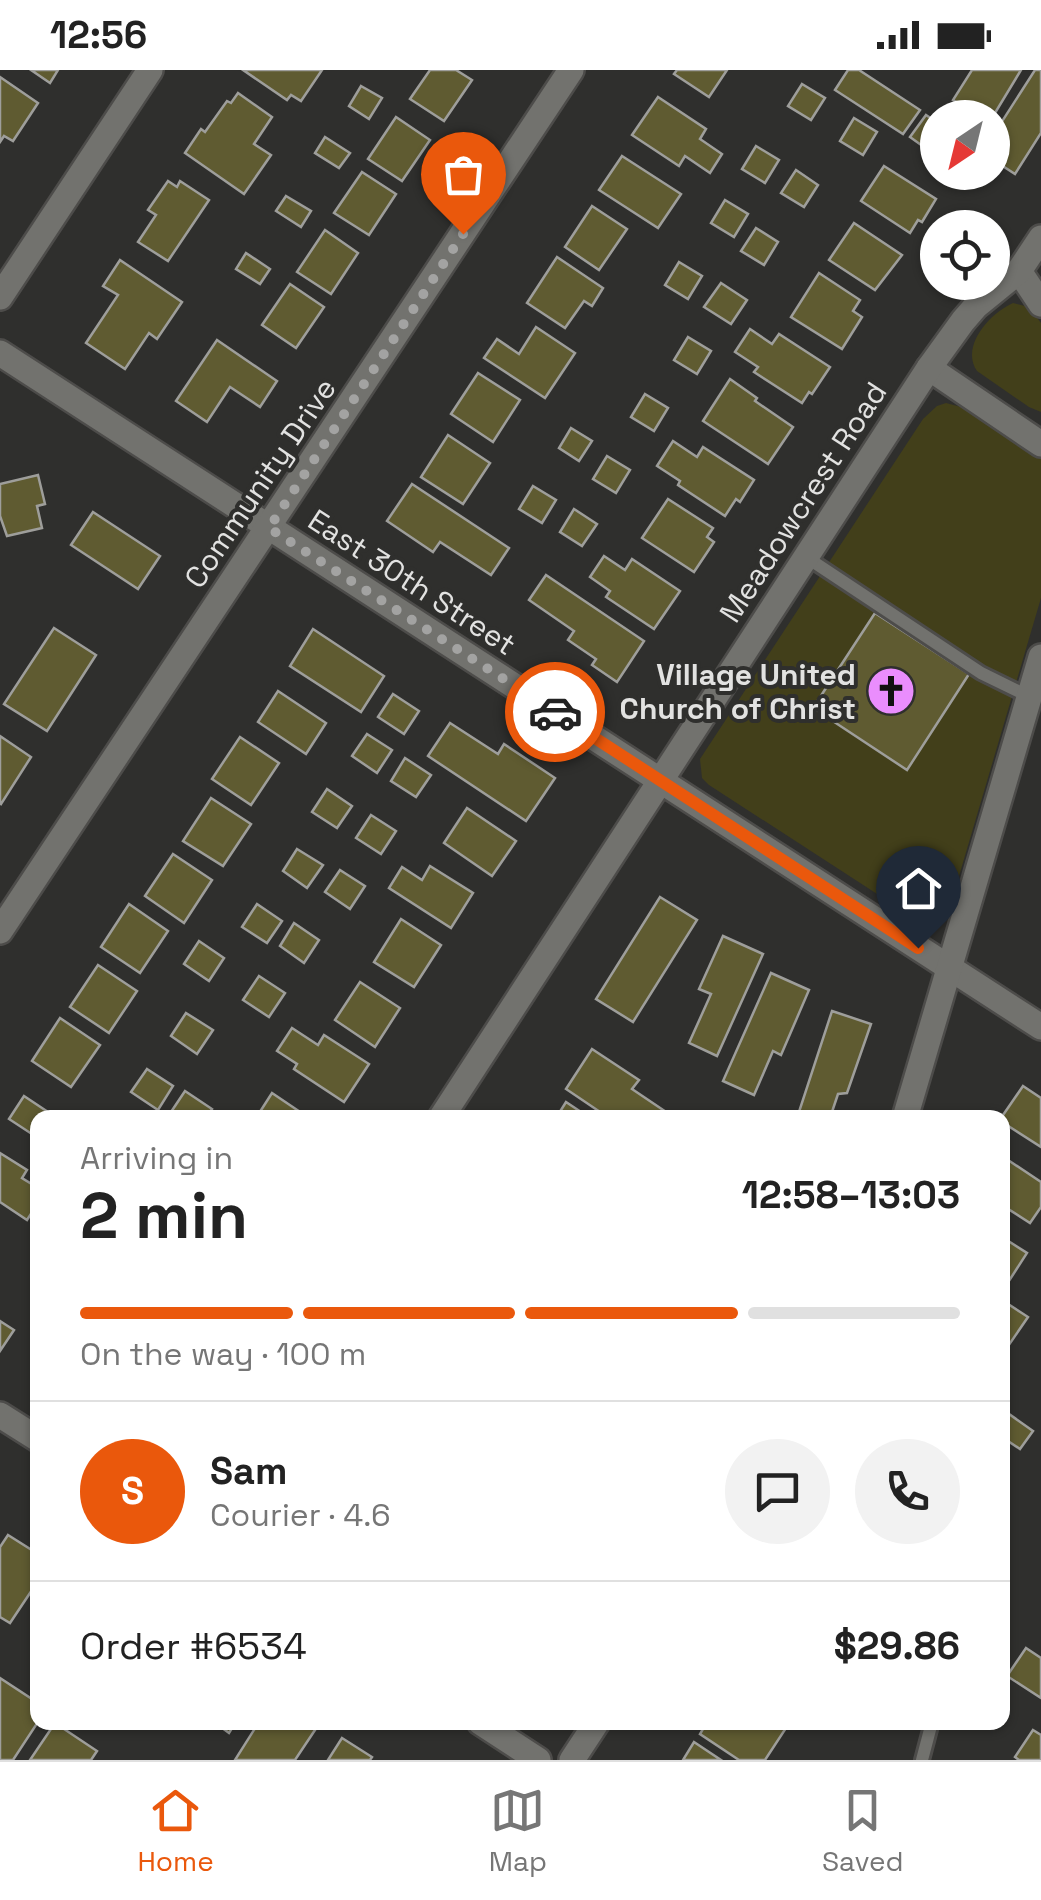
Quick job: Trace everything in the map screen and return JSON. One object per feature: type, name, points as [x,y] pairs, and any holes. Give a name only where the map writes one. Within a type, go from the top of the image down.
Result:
[{"type":"street","points":[[0,297],[150,70]]},
{"type":"street","name":"Community Drive","points":[[0,931],[571,70]]},
{"type":"street","name":"Meadowcrest Road","points":[[446,1110],[929,368],[976,306],[1018,272],[1041,238]]},
{"type":"street","points":[[1018,272],[1041,304]]},
{"type":"street","name":"East 30th Street","points":[[0,353],[1041,1026]]},
{"type":"street","points":[[929,368],[1041,444]]},
{"type":"street","points":[[907,1110],[1041,658]]},
{"type":"street","points":[[0,1415],[30,1434]]},
{"type":"street","points":[[492,1730],[538,1760]]},
{"type":"street","points":[[572,1760],[592,1730]]},
{"type":"lane","points":[[806,556],[981,674],[1030,697]]},
{"type":"lane","points":[[922,1760],[930,1730]]},
{"type":"shaded area","points":[[1013,303],[1029,307],[1041,323],[1041,412],[977,371],[973,361],[972,351],[980,331],[995,314]]},
{"type":"shaded area","points":[[946,403],[961,407],[1041,459],[1041,598],[954,893],[942,909],[931,915],[911,916],[709,785],[702,778],[700,759],[923,419]],"holes":[[[875,613],[969,675],[907,770],[813,709]]]},
{"type":"building","points":[[31,70],[58,70],[50,83]]},
{"type":"building","points":[[243,70],[322,70],[301,101],[291,95],[287,100]]},
{"type":"building","points":[[430,70],[456,70],[472,80],[444,121],[410,99]]},
{"type":"building","points":[[677,70],[727,70],[709,97],[674,74]]},
{"type":"building","points":[[848,70],[859,70],[920,110],[903,134],[835,90]]},
{"type":"building","points":[[972,70],[1021,70],[1003,100],[953,100]]},
{"type":"building","points":[[1035,70],[1041,70],[1041,133],[1015,174],[1010,171],[1010,109]]},
{"type":"building","points":[[0,77],[38,103],[13,141],[4,136],[0,142]]},
{"type":"building","points":[[802,84],[825,98],[811,120],[788,106]]},
{"type":"building","points":[[361,86],[382,98],[369,119],[349,106]]},
{"type":"building","points":[[238,93],[272,117],[254,144],[271,155],[244,194],[185,153],[201,129],[205,132],[227,101],[231,103]]},
{"type":"building","points":[[658,97],[706,129],[700,139],[722,154],[710,173],[685,156],[679,166],[632,135]]},
{"type":"building","points":[[396,117],[430,140],[402,181],[368,159]]},
{"type":"building","points":[[854,118],[877,132],[863,155],[840,141]]},
{"type":"building","points":[[920,123],[920,144],[910,137]]},
{"type":"building","points":[[325,137],[350,153],[339,168],[315,153]]},
{"type":"building","points":[[756,146],[779,160],[765,183],[742,169]]},
{"type":"building","points":[[622,156],[681,194],[658,228],[599,190]]},
{"type":"building","points":[[884,166],[936,199],[929,210],[920,210],[920,221],[910,233],[861,201]]},
{"type":"building","points":[[796,170],[818,185],[804,207],[781,193]]},
{"type":"building","points":[[362,172],[396,194],[369,235],[334,213]]},
{"type":"building","points":[[168,181],[177,187],[180,181],[209,200],[168,261],[138,242],[156,215],[148,210]]},
{"type":"building","points":[[286,196],[311,211],[301,227],[276,211]]},
{"type":"building","points":[[725,200],[748,214],[734,237],[711,223]]},
{"type":"building","points":[[592,206],[627,229],[599,270],[565,247]]},
{"type":"building","points":[[854,223],[902,255],[875,290],[829,260]]},
{"type":"building","points":[[756,228],[778,242],[764,265],[741,251]]},
{"type":"building","points":[[325,230],[358,253],[331,294],[297,272]]},
{"type":"building","points":[[246,253],[270,269],[260,284],[236,269]]},
{"type":"building","points":[[557,257],[603,288],[592,306],[584,301],[565,328],[527,303]]},
{"type":"building","points":[[120,260],[182,302],[157,339],[149,333],[125,369],[86,343],[118,295],[103,286]]},
{"type":"building","points":[[679,262],[702,276],[688,299],[665,285]]},
{"type":"building","points":[[819,273],[860,300],[853,311],[862,317],[842,349],[791,317]]},
{"type":"building","points":[[721,283],[747,300],[731,324],[704,307]]},
{"type":"building","points":[[290,284],[324,307],[296,348],[262,325]]},
{"type":"building","points":[[536,327],[575,353],[545,398],[484,358],[497,339],[519,354]]},
{"type":"building","points":[[750,329],[772,344],[779,334],[830,367],[802,403],[754,372],[758,367],[735,352]]},
{"type":"building","points":[[688,337],[711,351],[697,374],[674,360]]},
{"type":"building","points":[[217,340],[277,381],[260,407],[230,387],[207,422],[176,401]]},
{"type":"building","points":[[478,373],[520,400],[493,442],[451,414]]},
{"type":"building","points":[[730,379],[793,427],[768,464],[703,421]]},
{"type":"building","points":[[645,394],[668,408],[654,431],[631,417]]},
{"type":"building","points":[[571,428],[592,441],[579,461],[559,448]]},
{"type":"building","points":[[448,435],[490,463],[463,504],[421,477]]},
{"type":"building","points":[[673,441],[697,457],[703,447],[754,480],[725,516],[657,466]]},
{"type":"building","points":[[607,456],[630,470],[616,493],[593,479]]},
{"type":"building","points":[[38,475],[45,504],[37,506],[42,528],[7,536],[0,516],[0,484]]},
{"type":"building","points":[[412,484],[509,548],[491,575],[440,542],[433,552],[387,521]]},
{"type":"building","points":[[533,486],[556,500],[542,523],[519,509]]},
{"type":"building","points":[[668,499],[713,528],[707,537],[714,542],[694,572],[642,538]]},
{"type":"building","points":[[574,509],[597,524],[582,546],[560,532]]},
{"type":"building","points":[[93,512],[160,556],[138,589],[71,545]]},
{"type":"building","points":[[604,556],[625,570],[632,559],[680,591],[654,629],[606,597],[610,591],[590,577]]},
{"type":"building","points":[[546,575],[644,641],[617,682],[592,665],[596,659],[568,640],[574,631],[529,600]]},
{"type":"building","name":"Village United Church of Christ","points":[[875,613],[969,674],[907,770],[813,708]]},
{"type":"building","points":[[54,628],[96,655],[47,731],[4,704]]},
{"type":"building","points":[[313,629],[384,676],[361,712],[290,666]]},
{"type":"building","points":[[278,691],[326,723],[306,754],[258,722]]},
{"type":"building","points":[[393,694],[419,711],[404,734],[378,717]]},
{"type":"building","points":[[450,723],[498,754],[504,744],[555,778],[526,821],[428,756]]},
{"type":"building","points":[[367,734],[392,750],[377,773],[352,756]]},
{"type":"building","points":[[0,736],[31,757],[1,804],[0,803]]},
{"type":"building","points":[[240,737],[279,763],[251,805],[212,779]]},
{"type":"building","points":[[405,758],[431,775],[416,797],[391,781]]},
{"type":"building","points":[[327,789],[352,806],[337,828],[312,812]]},
{"type":"building","points":[[211,798],[251,824],[223,866],[183,841]]},
{"type":"building","points":[[467,808],[516,841],[492,876],[444,843]]},
{"type":"building","points":[[371,815],[396,831],[381,854],[356,838]]},
{"type":"building","points":[[297,849],[323,865],[307,888],[283,871]]},
{"type":"building","points":[[173,854],[212,880],[184,923],[145,896]]},
{"type":"building","points":[[430,866],[473,893],[451,928],[389,888],[402,867],[422,880]]},
{"type":"building","points":[[340,870],[365,886],[350,909],[325,892]]},
{"type":"building","points":[[660,897],[697,920],[633,1022],[596,999]]},
{"type":"building","points":[[129,904],[168,931],[140,973],[101,947]]},
{"type":"building","points":[[257,904],[282,921],[267,943],[242,927]]},
{"type":"building","points":[[401,919],[441,945],[414,987],[374,962]]},
{"type":"building","points":[[294,923],[319,940],[304,963],[280,946]]},
{"type":"building","points":[[723,936],[763,954],[717,1056],[689,1043],[711,994],[699,989]]},
{"type":"building","points":[[199,941],[224,958],[209,981],[184,964]]},
{"type":"building","points":[[98,965],[137,991],[109,1033],[70,1007]]},
{"type":"building","points":[[771,973],[809,990],[781,1055],[773,1051],[754,1095],[723,1081]]},
{"type":"building","points":[[259,976],[285,993],[269,1017],[243,1000]]},
{"type":"building","points":[[360,982],[400,1008],[375,1047],[335,1020]]},
{"type":"building","points":[[832,1011],[871,1024],[847,1093],[838,1094],[833,1110],[800,1110]]},
{"type":"building","points":[[186,1013],[213,1030],[197,1054],[171,1036]]},
{"type":"building","points":[[60,1018],[100,1045],[71,1087],[32,1061]]},
{"type":"building","points":[[292,1028],[318,1045],[324,1035],[369,1064],[344,1102],[294,1069],[297,1064],[277,1051]]},
{"type":"building","points":[[592,1049],[639,1080],[632,1089],[663,1110],[597,1110],[566,1089]]},
{"type":"building","points":[[147,1069],[173,1086],[158,1110],[131,1092]]},
{"type":"building","points":[[1023,1086],[1041,1098],[1041,1147],[1010,1127],[1010,1110],[1006,1110]]},
{"type":"building","points":[[185,1091],[212,1109],[211,1110],[172,1110]]},
{"type":"building","points":[[272,1093],[297,1110],[261,1110]]},
{"type":"building","points":[[24,1096],[45,1110],[30,1110],[30,1133],[9,1119]]},
{"type":"building","points":[[566,1102],[578,1110],[561,1110]]},
{"type":"building","points":[[0,1153],[27,1170],[22,1178],[30,1183],[30,1215],[27,1220],[0,1202]]},
{"type":"building","points":[[1010,1161],[1041,1182],[1041,1207],[1030,1223],[1010,1210]]},
{"type":"building","points":[[1010,1242],[1027,1253],[1010,1279]]},
{"type":"building","points":[[1010,1305],[1028,1317],[1010,1343]]},
{"type":"building","points":[[0,1321],[14,1330],[0,1351]]},
{"type":"building","points":[[1010,1415],[1033,1431],[1020,1449],[1010,1442]]},
{"type":"building","points":[[8,1535],[30,1549],[30,1593],[10,1623],[0,1617],[0,1547]]},
{"type":"building","points":[[1026,1648],[1041,1658],[1041,1698],[1010,1678]]},
{"type":"building","points":[[0,1678],[30,1698],[33,1730],[13,1760],[0,1760]]},
{"type":"building","points":[[50,1730],[66,1730],[97,1751],[91,1760],[30,1760]]},
{"type":"building","points":[[254,1730],[315,1730],[295,1760],[235,1760]]},
{"type":"building","points":[[702,1730],[785,1730],[765,1760],[739,1760],[700,1734]]},
{"type":"building","points":[[1033,1730],[1041,1735],[1041,1760],[1019,1760],[1015,1757]]},
{"type":"building","points":[[342,1738],[372,1757],[370,1760],[328,1760]]},
{"type":"building","points":[[694,1742],[721,1760],[683,1760]]},
{"type":"way so far","points":[[463,234],[269,528],[555,712]]},
{"type":"place","name":"Village United Church of Christ","points":[[891,691]]},
{"type":"route","points":[[555,712],[918,948]]}]
